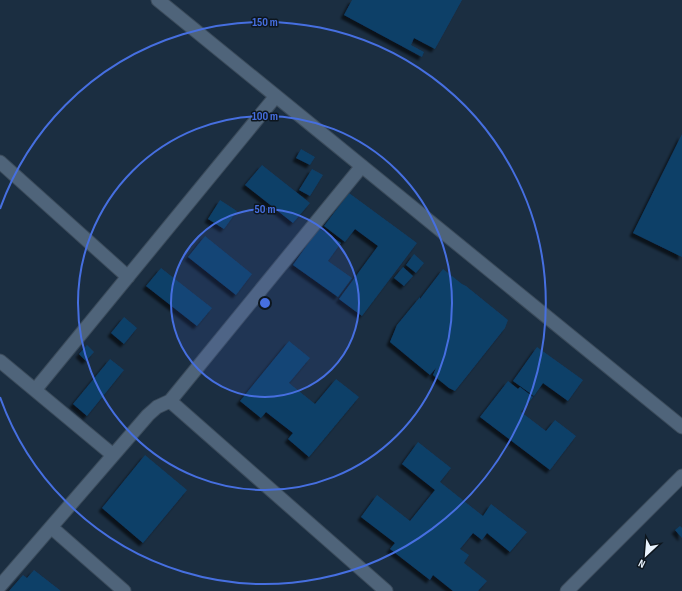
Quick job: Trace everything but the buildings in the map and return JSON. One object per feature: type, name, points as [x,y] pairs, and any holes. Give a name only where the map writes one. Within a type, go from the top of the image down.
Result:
[{"type":"lane","points":[[158,0],[682,427]]},
{"type":"lane","points":[[35,390],[276,96]]},
{"type":"lane","points":[[0,162],[128,277]]},
{"type":"lane","points":[[0,586],[148,415],[157,407],[170,401],[362,166]]},
{"type":"lane","points":[[0,361],[113,455]]},
{"type":"lane","points":[[170,401],[384,590]]},
{"type":"lane","points":[[567,591],[682,476]]},
{"type":"lane","points":[[50,527],[124,591]]}]
